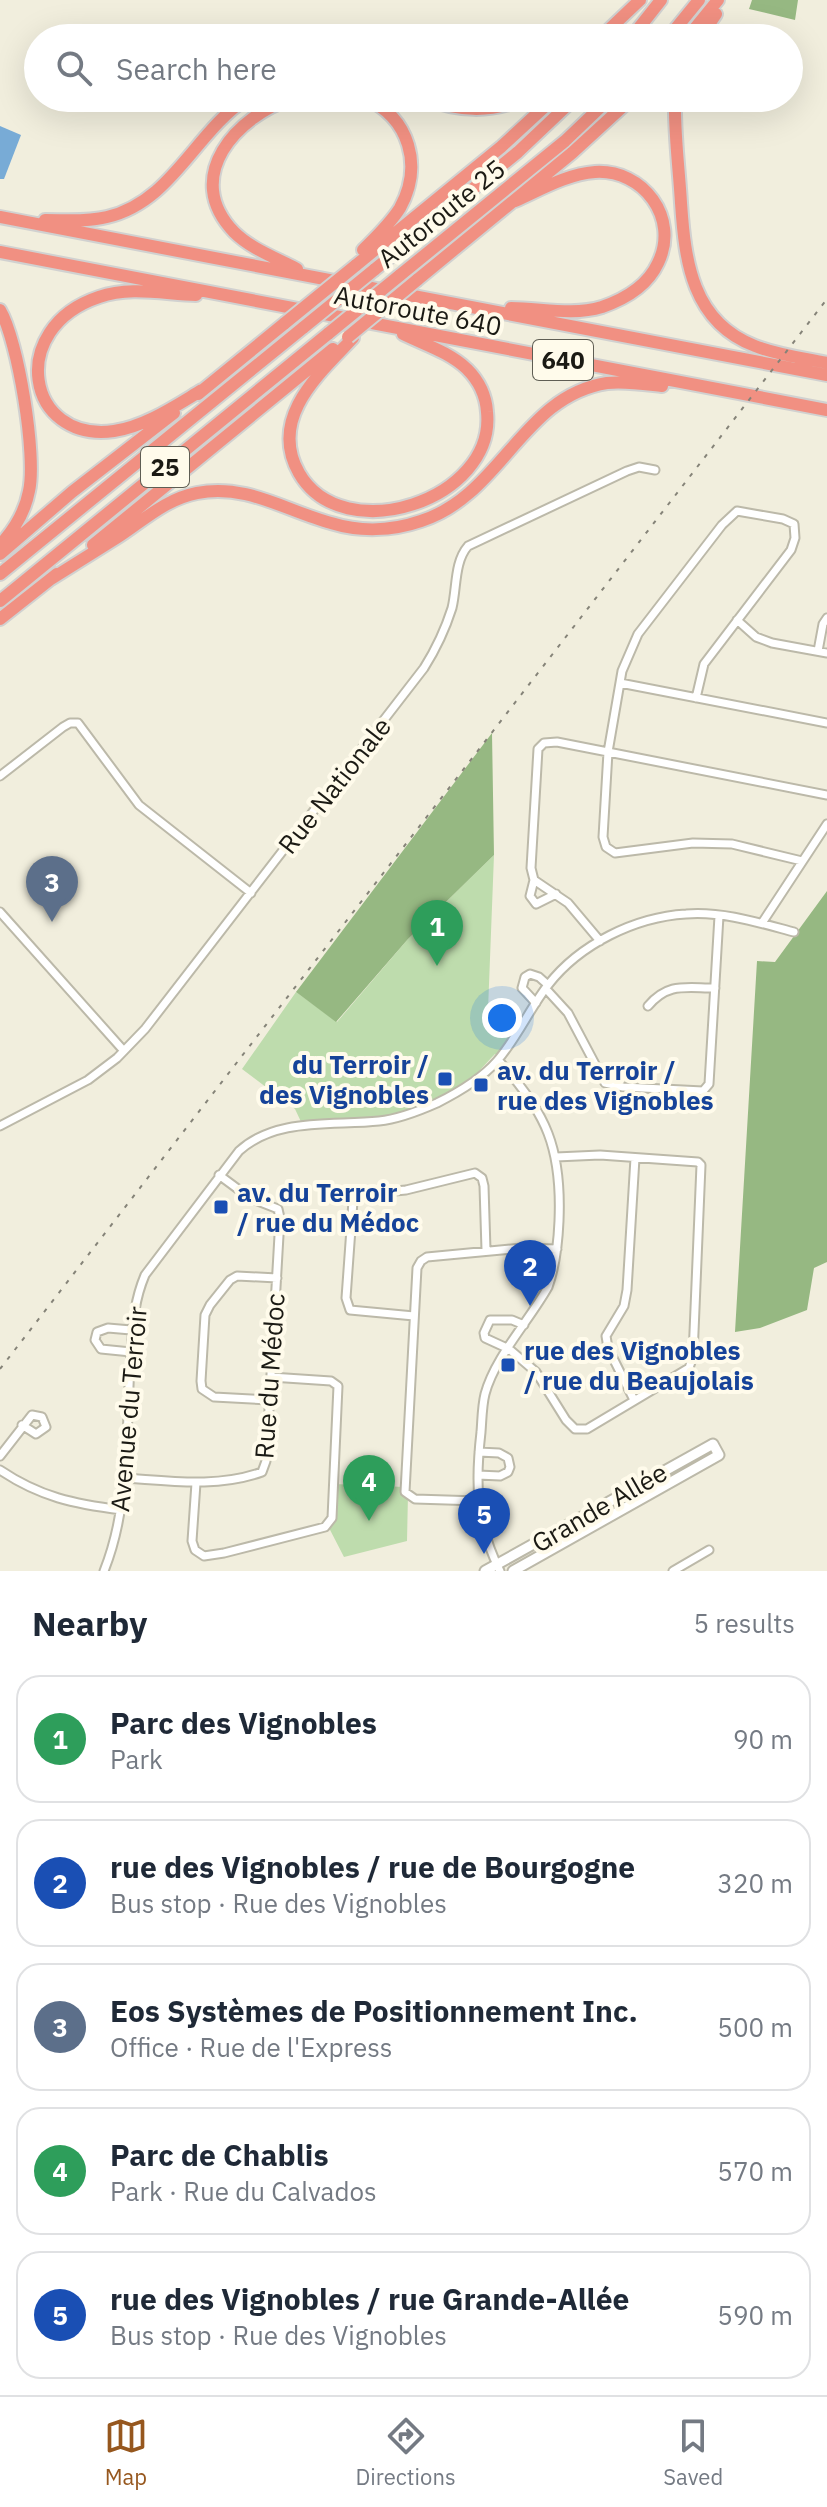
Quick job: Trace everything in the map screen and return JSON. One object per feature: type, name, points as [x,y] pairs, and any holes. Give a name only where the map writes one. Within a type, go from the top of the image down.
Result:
[{"type":"highway","points":[[615,24],[642,0]]},
{"type":"highway","points":[[622,24],[642,0]]},
{"type":"highway","points":[[642,24],[661,0]]},
{"type":"highway","points":[[679,24],[699,0]]},
{"type":"highway","points":[[700,24],[721,0]]},
{"type":"highway","points":[[708,24],[721,0]]},
{"type":"highway","points":[[6,218],[94,219],[116,215],[136,206],[164,184],[230,112]]},
{"type":"highway","points":[[261,112],[233,134],[217,161],[215,192],[222,215],[241,238],[311,276]]},
{"type":"highway","points":[[352,266],[394,216],[405,197],[412,172],[410,146],[401,128],[387,112]]},
{"type":"highway","points":[[0,554],[72,492],[501,147],[539,112]]},
{"type":"highway","name":"Autoroute 25","points":[[0,574],[518,152],[560,112]]},
{"type":"highway","name":"Autoroute 25","points":[[0,601],[565,141],[595,112]]},
{"type":"highway","points":[[386,326],[460,363],[480,386],[487,407],[486,436],[482,451],[473,464],[452,484],[415,503],[372,510],[339,506],[325,500],[309,486],[294,461],[291,449],[291,429],[300,400],[318,374],[370,319],[515,201],[617,112]]},
{"type":"highway","points":[[676,112],[685,249],[699,295],[716,319],[745,341],[770,351],[827,363]]},
{"type":"highway","points":[[480,308],[565,312],[597,308],[616,301],[638,287],[652,274],[661,257],[665,234],[660,211],[648,193],[625,176],[600,172],[579,175],[515,201]]},
{"type":"highway","name":"Autoroute 640","points":[[6,218],[827,375]]},
{"type":"highway","name":"Autoroute 640","points":[[0,252],[827,410]]},
{"type":"highway","points":[[202,390],[131,427],[109,431],[83,429],[59,416],[44,397],[38,380],[39,352],[46,335],[59,320],[102,296],[138,292],[234,297]]},
{"type":"highway","points":[[0,310],[13,344],[32,467],[24,509],[0,545]]},
{"type":"highway","points":[[0,619],[351,338]]},
{"type":"highway","points":[[51,579],[161,507],[192,494],[235,491],[340,526],[367,529],[400,526],[434,516],[467,497],[545,412],[579,391],[625,382],[740,394]]},
{"type":"highway","points":[[0,567],[85,486],[144,436]]},
{"type":"street","name":"Rue Nationale","points":[[0,1126],[88,1080],[145,1029],[428,661],[450,614],[465,548],[480,538],[627,471],[639,467],[655,470]]},
{"type":"street","points":[[696,698],[704,664],[791,550],[795,538],[794,524],[770,516],[737,511],[638,634],[622,671],[608,752],[603,837],[606,847],[615,853],[693,843],[732,844],[802,861]]},
{"type":"street","points":[[818,651],[827,618]]},
{"type":"street","points":[[737,620],[756,637],[827,653]]},
{"type":"street","points":[[620,683],[827,723]]},
{"type":"street","points":[[0,776],[63,727],[75,722],[84,728],[139,805],[251,893]]},
{"type":"street","points":[[556,894],[541,904],[536,904],[530,896],[534,880],[531,868],[538,749],[550,741],[827,795]]},
{"type":"street","points":[[762,923],[827,824]]},
{"type":"street","points":[[534,880],[556,894],[585,921],[600,941]]},
{"type":"street","points":[[0,912],[124,1051]]},
{"type":"street","name":"Avenue du Terroir","points":[[104,1571],[116,1539],[122,1510],[135,1298],[145,1275],[219,1175],[249,1142],[271,1132],[303,1126],[379,1121],[404,1116],[440,1102],[498,1060],[547,987],[573,960],[614,933],[649,921],[686,914],[762,923],[794,932]]},
{"type":"street","points":[[536,1003],[522,988],[525,977],[530,974],[539,977],[568,1013],[605,1083],[623,1087],[703,1091],[709,1084],[719,916]]},
{"type":"street","points":[[648,1006],[658,994],[670,988],[715,988]]},
{"type":"street","points":[[498,1060],[540,1113],[556,1157],[560,1181],[557,1249],[548,1287],[485,1394],[478,1501],[484,1537],[498,1568]]},
{"type":"street","points":[[524,1325],[500,1319],[490,1320],[485,1338],[509,1349],[536,1372],[575,1429],[587,1429],[689,1368],[693,1356],[703,1171],[698,1162],[600,1155],[556,1157]]},
{"type":"street","points":[[634,1400],[608,1348],[606,1336],[624,1306],[627,1290],[635,1158]]},
{"type":"street","points":[[414,1316],[350,1310],[346,1298],[353,1201],[363,1194],[406,1190],[475,1173],[482,1178],[484,1186],[486,1250]]},
{"type":"street","name":"Rue du Médoc","points":[[124,1478],[196,1483],[241,1480],[262,1472],[266,1461],[280,1218],[278,1209],[250,1198],[219,1175]]},
{"type":"street","points":[[478,1501],[415,1499],[405,1492],[417,1268],[427,1257],[486,1250],[557,1249]]},
{"type":"street","points":[[269,1400],[214,1397],[202,1389],[205,1315],[230,1280],[237,1276],[277,1278]]},
{"type":"street","points":[[131,1330],[108,1328],[97,1332],[95,1340],[101,1349],[131,1352]]},
{"type":"street","points":[[196,1483],[192,1541],[195,1550],[204,1556],[325,1527],[332,1518],[338,1386],[331,1381],[271,1377]]},
{"type":"street","points":[[0,1456],[22,1425]]},
{"type":"street","name":"Grande Allée","points":[[485,1571],[498,1568],[713,1444],[719,1455],[513,1571]]},
{"type":"street","points":[[478,1475],[500,1476],[510,1467],[508,1458],[499,1453],[479,1452]]},
{"type":"street","points":[[0,1470],[30,1488],[73,1504],[122,1510]]},
{"type":"street","points":[[673,1571],[709,1550]]},
{"type":"green space","points":[[752,0],[798,0],[795,20],[749,9]]},
{"type":"green space","points":[[492,733],[494,855],[408,939],[336,1022],[296,992]]},
{"type":"green space","points":[[494,855],[488,1010],[515,1029],[500,1056],[495,1054],[460,1089],[418,1108],[380,1117],[303,1126],[295,1109],[242,1069],[296,992],[337,1022],[408,939]]},
{"type":"green space","points":[[827,891],[827,1262],[814,1268],[807,1310],[760,1328],[735,1332],[757,961],[775,962]]},
{"type":"green space","points":[[334,1484],[404,1487],[408,1494],[407,1541],[344,1557],[327,1524]]},
{"type":"water","points":[[0,126],[21,135],[4,179],[0,179]]},
{"type":"railway","points":[[0,1369],[827,299]]},
{"type":"place","name":"Eos Systèmes de Positionnement Inc.","points":[[52,922]]},
{"type":"place","name":"Parc des Vignobles","points":[[437,966]]},
{"type":"place","name":"du Terroir / des Vignobles","points":[[445,1079]]},
{"type":"place","name":"av. du Terroir / rue des Vignobles","points":[[481,1085]]},
{"type":"place","name":"av. du Terroir / rue du Médoc","points":[[221,1207]]},
{"type":"place","name":"rue des Vignobles / rue de Bourgogne","points":[[530,1306]]},
{"type":"place","name":"rue des Vignobles / rue du Beaujolais","points":[[508,1365]]},
{"type":"place","name":"Parc de Chablis","points":[[369,1521]]},
{"type":"place","name":"rue des Vignobles / rue Grande-Allée","points":[[484,1554]]}]
